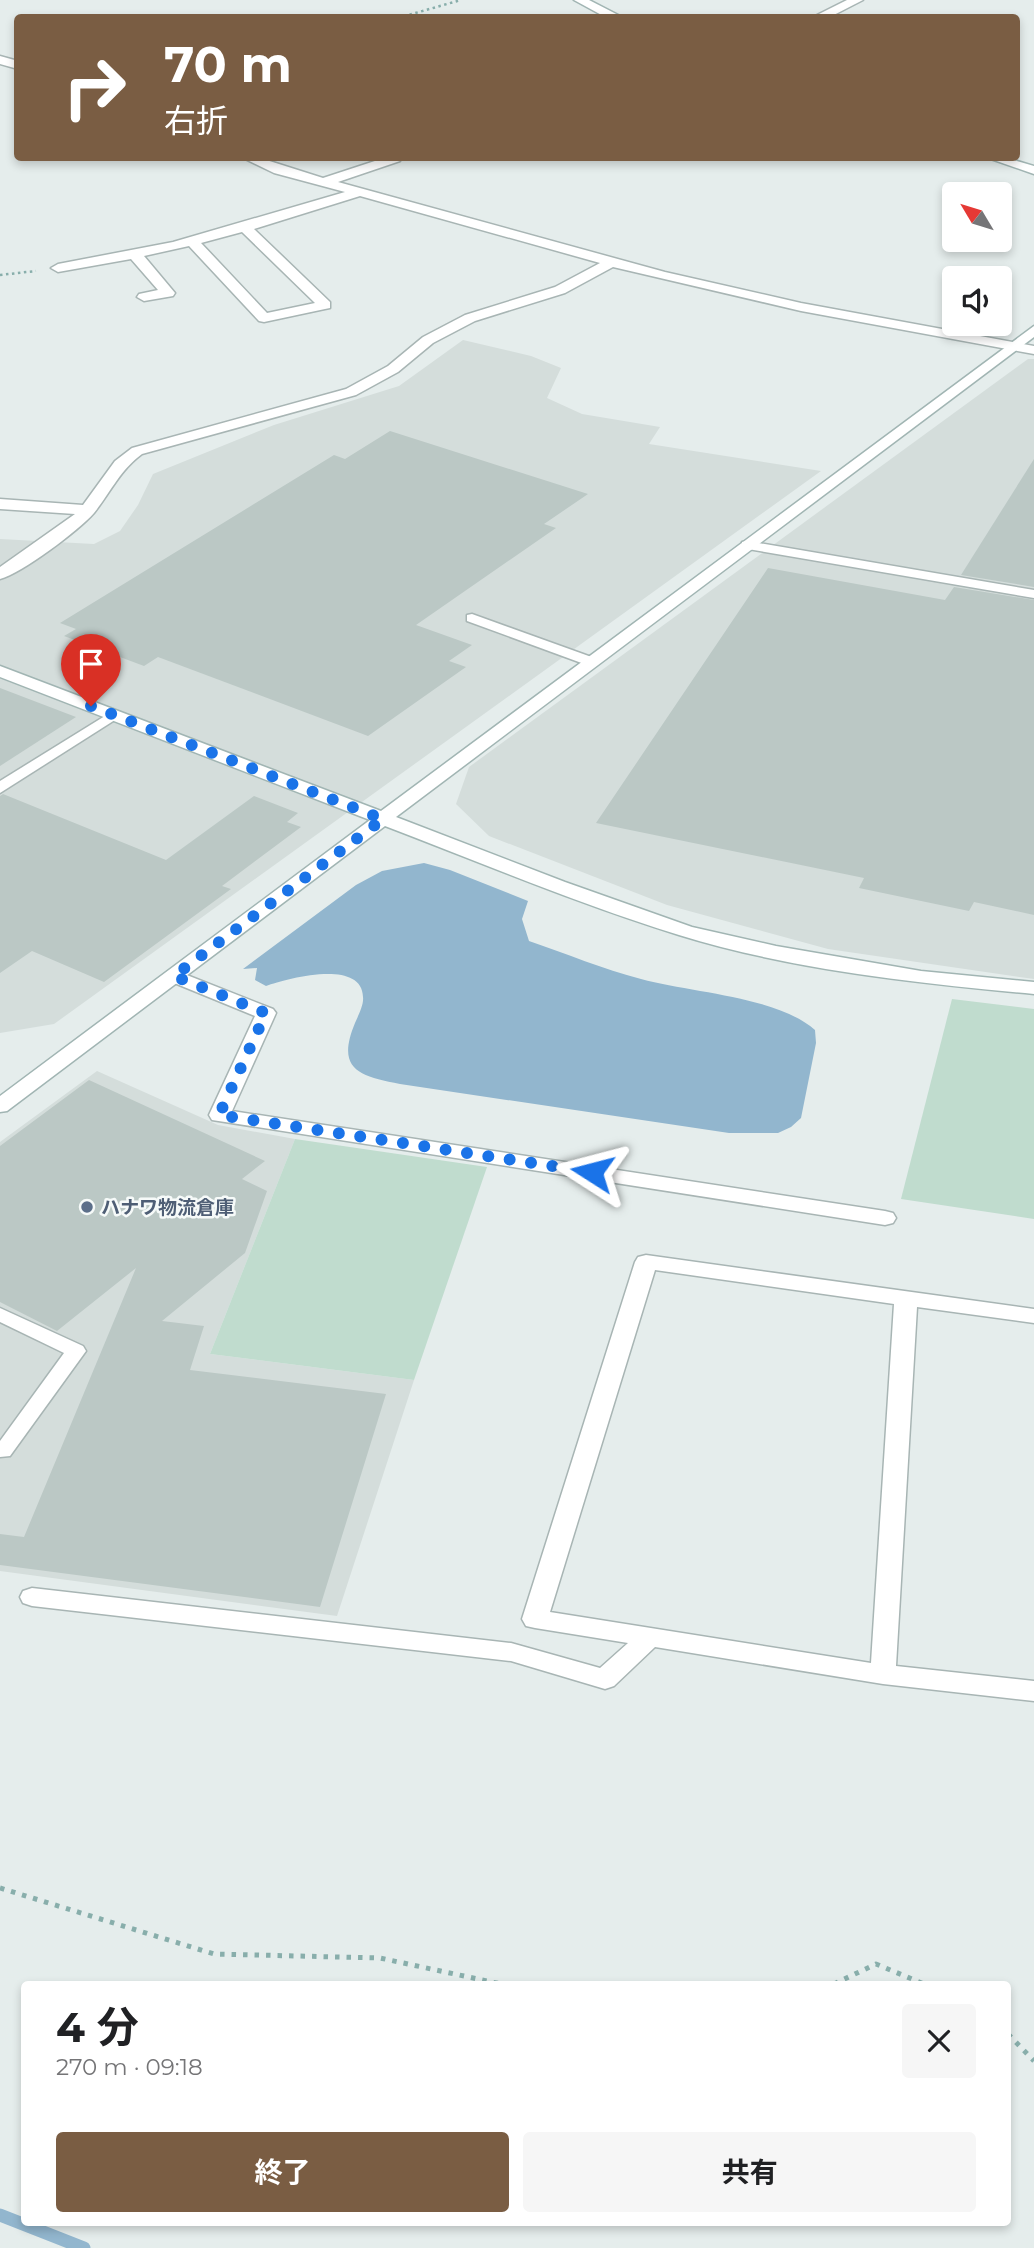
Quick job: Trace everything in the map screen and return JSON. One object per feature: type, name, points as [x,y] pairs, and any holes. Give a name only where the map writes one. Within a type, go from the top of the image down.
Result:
[{"type":"street","points":[[580,0],[610,14]]},
{"type":"street","points":[[826,14],[857,0]]},
{"type":"street","points":[[257,161],[279,170],[610,263],[801,307],[1034,350]]},
{"type":"street","points":[[325,182],[386,161]]},
{"type":"street","points":[[1005,161],[1034,170]]},
{"type":"street","points":[[58,268],[135,255],[244,228],[360,192]]},
{"type":"street","points":[[192,241],[264,318],[325,305],[244,228]]},
{"type":"street","points":[[135,255],[168,293],[144,297]]},
{"type":"street","points":[[0,574],[87,510],[102,495],[122,460],[137,451],[351,392],[393,369],[428,340],[470,318],[560,290],[610,263]]},
{"type":"street","points":[[0,1105],[1034,330]]},
{"type":"street","points":[[0,504],[87,510]]},
{"type":"street","points":[[0,671],[558,886],[686,931],[776,952],[921,977],[1034,988]]},
{"type":"street","points":[[174,976],[266,1013],[219,1115],[885,1218]]},
{"type":"street","points":[[1034,1316],[646,1262],[535,1619],[883,1674],[1034,1691]]},
{"type":"street","points":[[883,1674],[906,1298]]},
{"type":"street","points":[[32,1597],[511,1652],[605,1679],[650,1637]]},
{"type":"lane","points":[[747,545],[1034,594]]},
{"type":"lane","points":[[472,618],[592,662]]},
{"type":"lane","points":[[0,788],[113,715]]},
{"type":"lane","points":[[0,1314],[76,1351],[3,1451]]},
{"type":"path","points":[[412,14],[461,0]]},
{"type":"path","points":[[0,275],[58,268]]},
{"type":"path","points":[[0,1888],[214,1954],[380,1958],[487,1981]]},
{"type":"path","points":[[840,1981],[876,1964],[917,1981]]},
{"type":"path","points":[[1011,2037],[1034,2061]]},
{"type":"shaded area","points":[[463,340],[531,356],[561,368],[547,398],[582,414],[660,427],[649,444],[821,471],[54,1024],[0,1033],[0,539],[94,544],[120,531],[138,505],[153,474],[274,425],[399,386]]},
{"type":"shaded area","points":[[1028,359],[1034,359],[1034,979],[828,949],[667,905],[489,836],[456,804],[469,767]]},
{"type":"shaded area","points":[[97,1071],[218,1125],[295,1139],[210,1354],[414,1380],[337,1616],[0,1571],[0,1142]]},
{"type":"green space","points":[[952,999],[1034,1009],[1034,1219],[901,1199]]},
{"type":"green space","points":[[295,1139],[487,1167],[414,1380],[210,1354]]},
{"type":"water","points":[[424,863],[450,870],[528,901],[522,919],[529,941],[627,975],[732,997],[779,1010],[815,1030],[816,1043],[801,1118],[778,1133],[729,1133],[373,1078],[355,1068],[348,1051],[363,1000],[359,985],[350,978],[322,974],[266,986],[255,980],[257,968],[243,969],[356,885],[382,871]]},
{"type":"building","points":[[390,431],[588,494],[544,524],[556,528],[416,625],[472,645],[449,661],[466,667],[368,736],[158,657],[144,666],[64,636],[76,629],[60,623],[334,455],[345,459]]},
{"type":"building","points":[[1034,459],[1034,587],[961,575]]},
{"type":"building","points":[[768,568],[945,600],[954,587],[1034,600],[1034,915],[974,902],[969,911],[859,888],[864,878],[596,823]]},
{"type":"building","points":[[0,688],[76,717],[0,766]]},
{"type":"building","points":[[3,794],[166,860],[254,796],[298,813],[287,822],[301,827],[222,886],[231,889],[104,982],[32,951],[0,973],[0,796]]},
{"type":"building","points":[[89,1080],[265,1161],[242,1179],[267,1191],[245,1253],[162,1321],[204,1326],[190,1370],[386,1394],[320,1607],[0,1565],[0,1534],[24,1537],[136,1268],[57,1331],[0,1302],[0,1146]]},
{"type":"waterway","points":[[0,2215],[21,2223]]},
{"type":"waterway","points":[[28,2226],[84,2248]]},
{"type":"place","name":"ハナワ物流倉庫","points":[[87,1207]]},
{"type":"route","points":[[91,706],[383,819],[174,976],[266,1013],[219,1115],[592,1172]]}]
